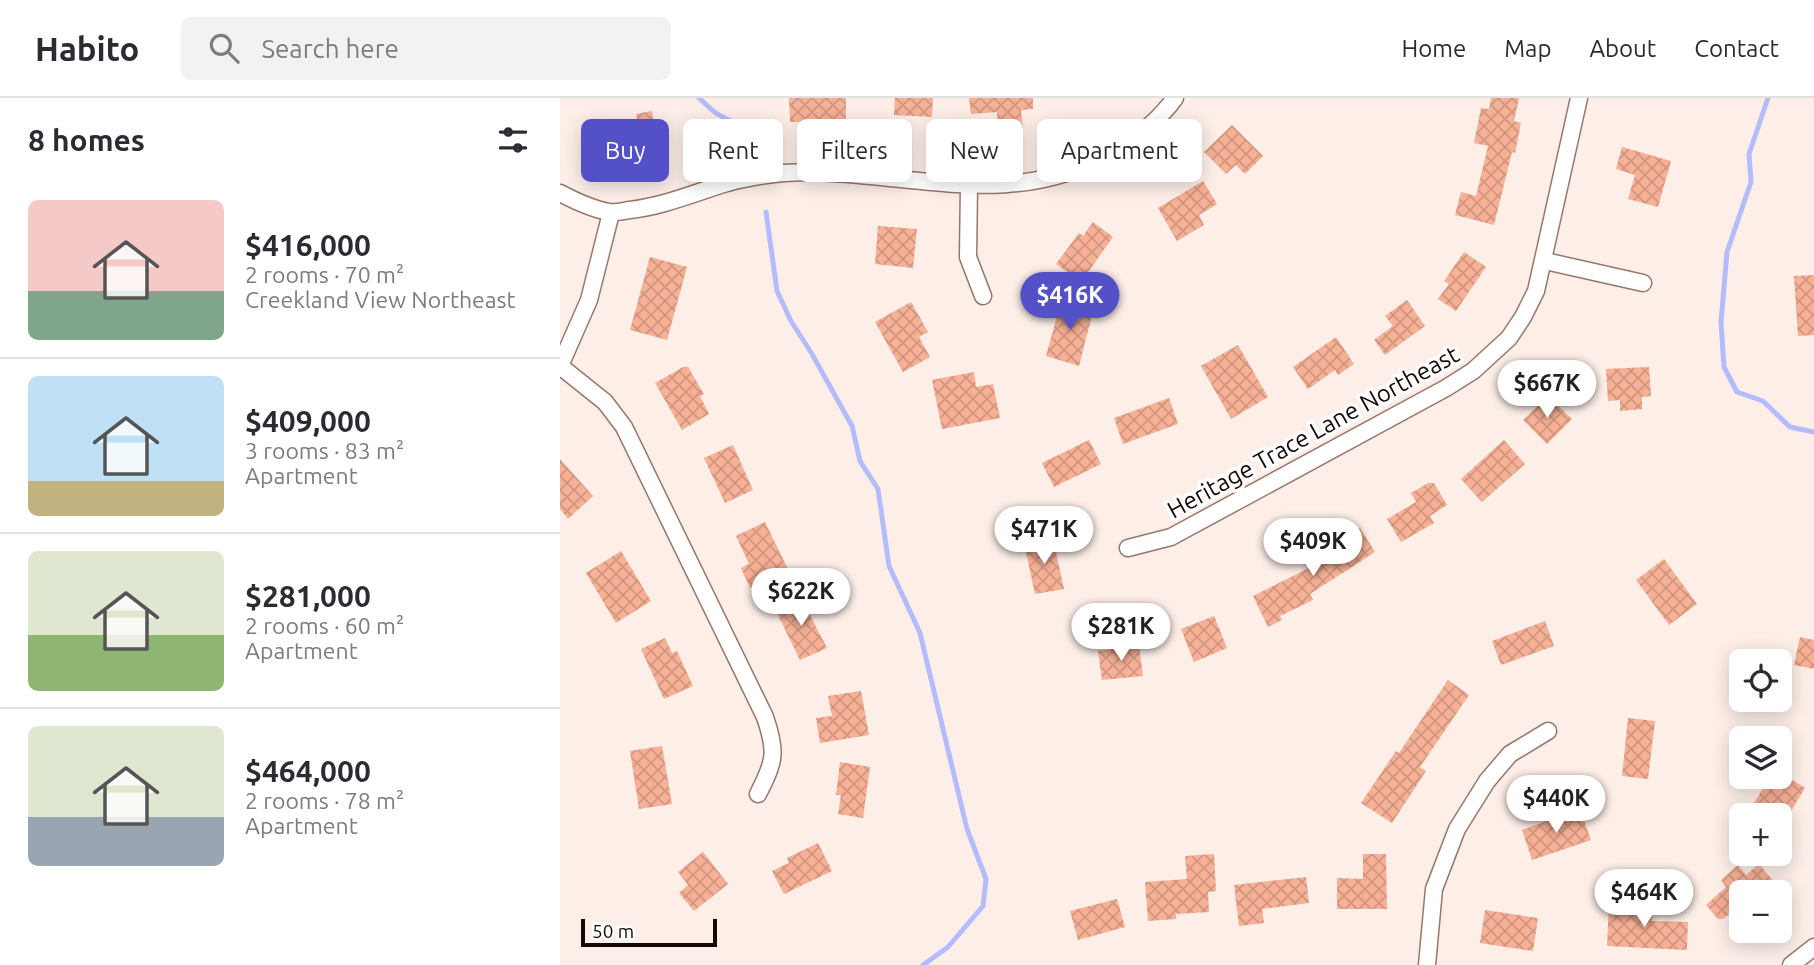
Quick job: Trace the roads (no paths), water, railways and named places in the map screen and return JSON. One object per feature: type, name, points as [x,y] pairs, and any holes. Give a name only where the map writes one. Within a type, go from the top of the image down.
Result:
[{"type":"street","points":[[560,193],[611,213],[651,208],[744,178],[783,173],[969,185],[1016,184],[1042,180],[1085,166],[1138,135],[1153,123],[1175,98]]},
{"type":"street","name":"Heritage Trace Lane Northeast","points":[[1128,548],[1171,537],[1446,388],[1473,371],[1509,338],[1536,291],[1545,261],[1579,98]]},
{"type":"street","points":[[969,185],[968,257],[983,296]]},
{"type":"street","points":[[611,213],[589,300],[560,366],[605,402],[624,427],[765,717],[774,743],[769,772],[758,794]]},
{"type":"street","points":[[1545,261],[1643,283]]},
{"type":"street","points":[[1427,965],[1434,889],[1457,830],[1487,781],[1510,754],[1548,731]]},
{"type":"street","points":[[1793,965],[1814,947]]},
{"type":"waterway","points":[[699,98],[727,119]]},
{"type":"waterway","points":[[1768,98],[1749,154],[1751,182],[1727,252],[1721,322],[1724,367],[1737,392],[1763,401],[1790,427],[1814,432]]},
{"type":"waterway","points":[[766,212],[777,291],[791,321],[852,426],[860,461],[878,489],[889,566],[920,633],[967,829],[986,879],[983,906],[948,947],[923,965]]}]
